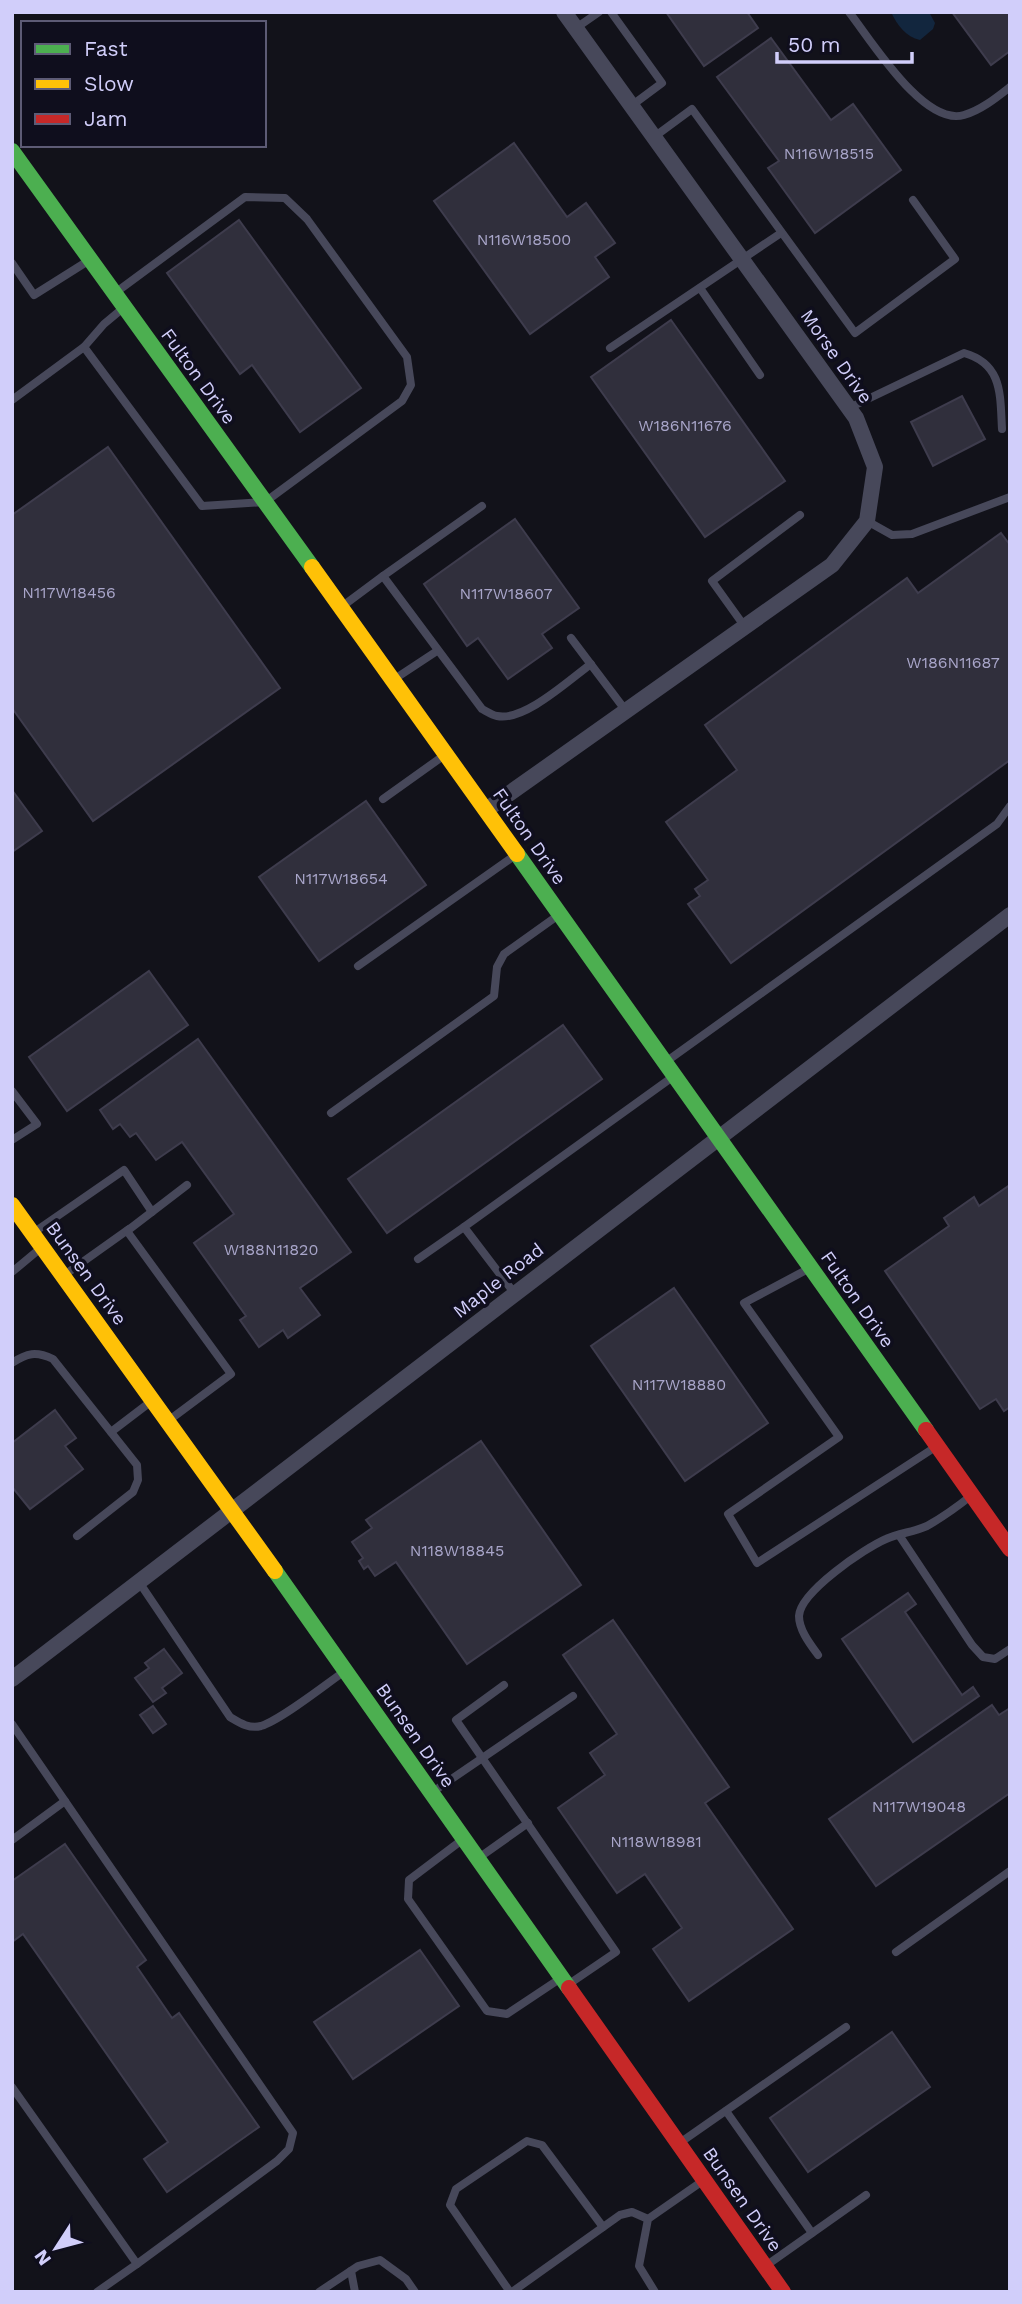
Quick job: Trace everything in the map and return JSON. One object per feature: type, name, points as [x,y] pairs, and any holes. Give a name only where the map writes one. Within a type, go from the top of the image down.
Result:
[{"type":"street","name":"Morse Drive","points":[[486,810],[832,565],[867,522],[876,467],[856,418],[564,12]]},
{"type":"street","name":"Fulton Drive","points":[[15,162],[91,260],[446,754],[1010,1549]]},
{"type":"street","name":"Maple Road","points":[[12,1679],[1010,915]]},
{"type":"street","name":"Bunsen Drive","points":[[12,1205],[233,1511],[765,2266],[776,2287]]},
{"type":"lane","points":[[576,28],[598,12]]},
{"type":"lane","points":[[611,12],[662,83],[631,106]]},
{"type":"lane","points":[[849,12],[914,96],[937,113],[962,116],[991,102],[1010,87]]},
{"type":"lane","points":[[654,137],[692,109],[855,332],[955,259],[913,201]]},
{"type":"lane","points":[[84,347],[202,506],[265,502],[402,401],[411,386],[407,358],[307,219],[285,198],[246,197],[114,293]]},
{"type":"lane","points":[[610,348],[781,233]]},
{"type":"lane","points":[[12,263],[34,295],[91,260]]},
{"type":"lane","points":[[700,288],[760,375]]},
{"type":"lane","points":[[12,400],[84,347],[104,324],[125,307]]},
{"type":"lane","points":[[849,408],[964,353],[982,360],[994,374],[1000,395],[1002,429]]},
{"type":"lane","points":[[867,522],[892,535],[912,534],[1010,497]]},
{"type":"lane","points":[[340,608],[482,506]]},
{"type":"lane","points":[[745,627],[712,581],[800,515]]},
{"type":"lane","points":[[383,576],[482,709],[497,716],[513,715],[526,710],[591,664]]},
{"type":"lane","points":[[571,638],[626,711]]},
{"type":"lane","points":[[393,681],[437,650]]},
{"type":"lane","points":[[383,799],[446,754]]},
{"type":"lane","points":[[418,1259],[997,824],[1010,806]]},
{"type":"lane","points":[[358,967],[517,854]]},
{"type":"lane","points":[[331,1114],[494,996],[497,967],[504,954],[560,914]]},
{"type":"lane","points":[[12,1091],[37,1124],[12,1140]]},
{"type":"lane","points":[[33,1233],[124,1170],[152,1212]]},
{"type":"lane","points":[[63,1276],[187,1185]]},
{"type":"lane","points":[[464,1227],[515,1294]]},
{"type":"lane","points":[[129,1229],[127,1231],[231,1374],[168,1420]]},
{"type":"lane","points":[[12,1272],[43,1247]]},
{"type":"lane","points":[[810,1268],[744,1303],[839,1437],[728,1514],[757,1563],[937,1446]]},
{"type":"lane","points":[[12,1363],[26,1353],[41,1353],[53,1359],[137,1465],[138,1480],[133,1492],[77,1536]]},
{"type":"lane","points":[[111,1432],[153,1400]]},
{"type":"lane","points":[[818,1654],[806,1638],[799,1618],[802,1605],[816,1588],[886,1538],[923,1528],[946,1516],[972,1495]]},
{"type":"lane","points":[[899,1535],[972,1645],[983,1657],[995,1659],[1010,1649]]},
{"type":"lane","points":[[139,1582],[230,1717],[245,1726],[260,1726],[274,1719],[345,1671]]},
{"type":"lane","points":[[464,1839],[409,1880],[408,1899],[486,2011],[507,2014],[617,1952],[456,1720],[504,1685]]},
{"type":"lane","points":[[431,1793],[573,1696]]},
{"type":"lane","points":[[12,1724],[293,2133],[289,2149],[277,2161],[97,2292]]},
{"type":"lane","points":[[12,1840],[65,1801]]},
{"type":"lane","points":[[478,1859],[528,1823]]},
{"type":"lane","points":[[896,1952],[1010,1871]]},
{"type":"lane","points":[[679,2144],[846,2027]]},
{"type":"lane","points":[[12,2087],[137,2264]]},
{"type":"lane","points":[[726,2111],[812,2233]]},
{"type":"lane","points":[[603,2227],[542,2145],[527,2141],[456,2189],[450,2205],[511,2292],[620,2215],[632,2212],[648,2220]]},
{"type":"lane","points":[[655,2292],[639,2266],[648,2220],[704,2180]]},
{"type":"lane","points":[[765,2266],[866,2195]]},
{"type":"lane","points":[[319,2292],[358,2266],[380,2260],[406,2279],[415,2292]]},
{"type":"lane","points":[[351,2271],[355,2292]]},
{"type":"water","points":[[891,12],[929,12],[935,23],[933,29],[920,40],[902,30]]},
{"type":"building","points":[[666,12],[747,12],[758,28],[704,66]]},
{"type":"building","points":[[952,12],[1010,12],[1010,51],[991,65]]},
{"type":"building","points":[[771,38],[831,120],[853,104],[901,170],[815,233],[768,168],[779,161],[717,77]]},
{"type":"building","points":[[514,143],[567,217],[586,203],[615,243],[595,257],[609,277],[530,334],[434,201]]},
{"type":"building","points":[[239,220],[361,388],[300,432],[252,365],[240,374],[167,273]]},
{"type":"building","points":[[671,320],[785,481],[705,537],[591,377]]},
{"type":"building","points":[[962,396],[985,439],[933,466],[911,422]]},
{"type":"building","points":[[108,447],[280,688],[93,821],[12,708],[12,515]]},
{"type":"building","points":[[515,519],[579,608],[542,634],[552,648],[508,679],[478,638],[467,646],[424,584]]},
{"type":"building","points":[[1001,533],[1010,545],[1010,760],[731,963],[688,904],[700,896],[695,889],[708,880],[666,822],[737,770],[705,725],[907,578],[918,593]]},
{"type":"building","points":[[12,790],[42,831],[12,852]]},
{"type":"building","points":[[366,801],[426,885],[319,961],[259,877]]},
{"type":"building","points":[[149,971],[188,1025],[67,1111],[29,1057]]},
{"type":"building","points":[[563,1025],[602,1079],[387,1233],[348,1179]]},
{"type":"building","points":[[198,1039],[351,1252],[300,1288],[320,1315],[288,1338],[283,1330],[259,1347],[240,1320],[246,1316],[194,1243],[234,1214],[182,1142],[156,1160],[136,1133],[130,1137],[120,1124],[113,1129],[100,1110]]},
{"type":"building","points":[[1010,1185],[1010,1407],[1004,1411],[996,1399],[980,1409],[885,1271],[949,1226],[944,1218],[974,1197],[979,1206]]},
{"type":"building","points":[[674,1288],[768,1423],[685,1481],[591,1346]]},
{"type":"building","points":[[55,1410],[76,1438],[65,1446],[83,1469],[30,1509],[12,1487],[12,1443]]},
{"type":"building","points":[[481,1441],[581,1585],[467,1664],[396,1562],[375,1576],[368,1566],[364,1569],[359,1561],[363,1558],[352,1542],[372,1528],[366,1520]]},
{"type":"building","points":[[908,1593],[916,1604],[905,1612],[962,1695],[973,1687],[979,1696],[913,1742],[842,1639]]},
{"type":"building","points":[[613,1620],[729,1787],[705,1803],[793,1929],[689,2001],[653,1949],[682,1928],[645,1874],[617,1893],[558,1808],[605,1775],[590,1753],[617,1734],[563,1655]]},
{"type":"building","points":[[164,1649],[182,1673],[162,1688],[166,1693],[153,1702],[135,1678],[149,1668],[145,1663]]},
{"type":"building","points":[[992,1705],[999,1715],[1010,1708],[1010,1793],[876,1886],[829,1819]]},
{"type":"building","points":[[153,1706],[166,1724],[153,1733],[140,1715]]},
{"type":"building","points":[[65,1844],[146,1960],[137,1967],[172,2018],[179,2013],[259,2127],[167,2192],[144,2159],[168,2142],[23,1934],[12,1942],[12,1881]]},
{"type":"building","points":[[420,1950],[459,2006],[353,2079],[314,2022]]},
{"type":"building","points":[[892,2032],[930,2087],[808,2172],[770,2118]]},
{"type":"traffic: fast","points":[[12,151],[312,567]]},
{"type":"traffic: fast","points":[[517,854],[926,1430]]},
{"type":"traffic: fast","points":[[275,1571],[569,1988]]},
{"type":"traffic: slow","points":[[312,567],[517,854]]},
{"type":"traffic: slow","points":[[12,1205],[275,1571]]},
{"type":"traffic: jam","points":[[926,1430],[1010,1549]]},
{"type":"traffic: jam","points":[[569,1988],[783,2292]]}]
